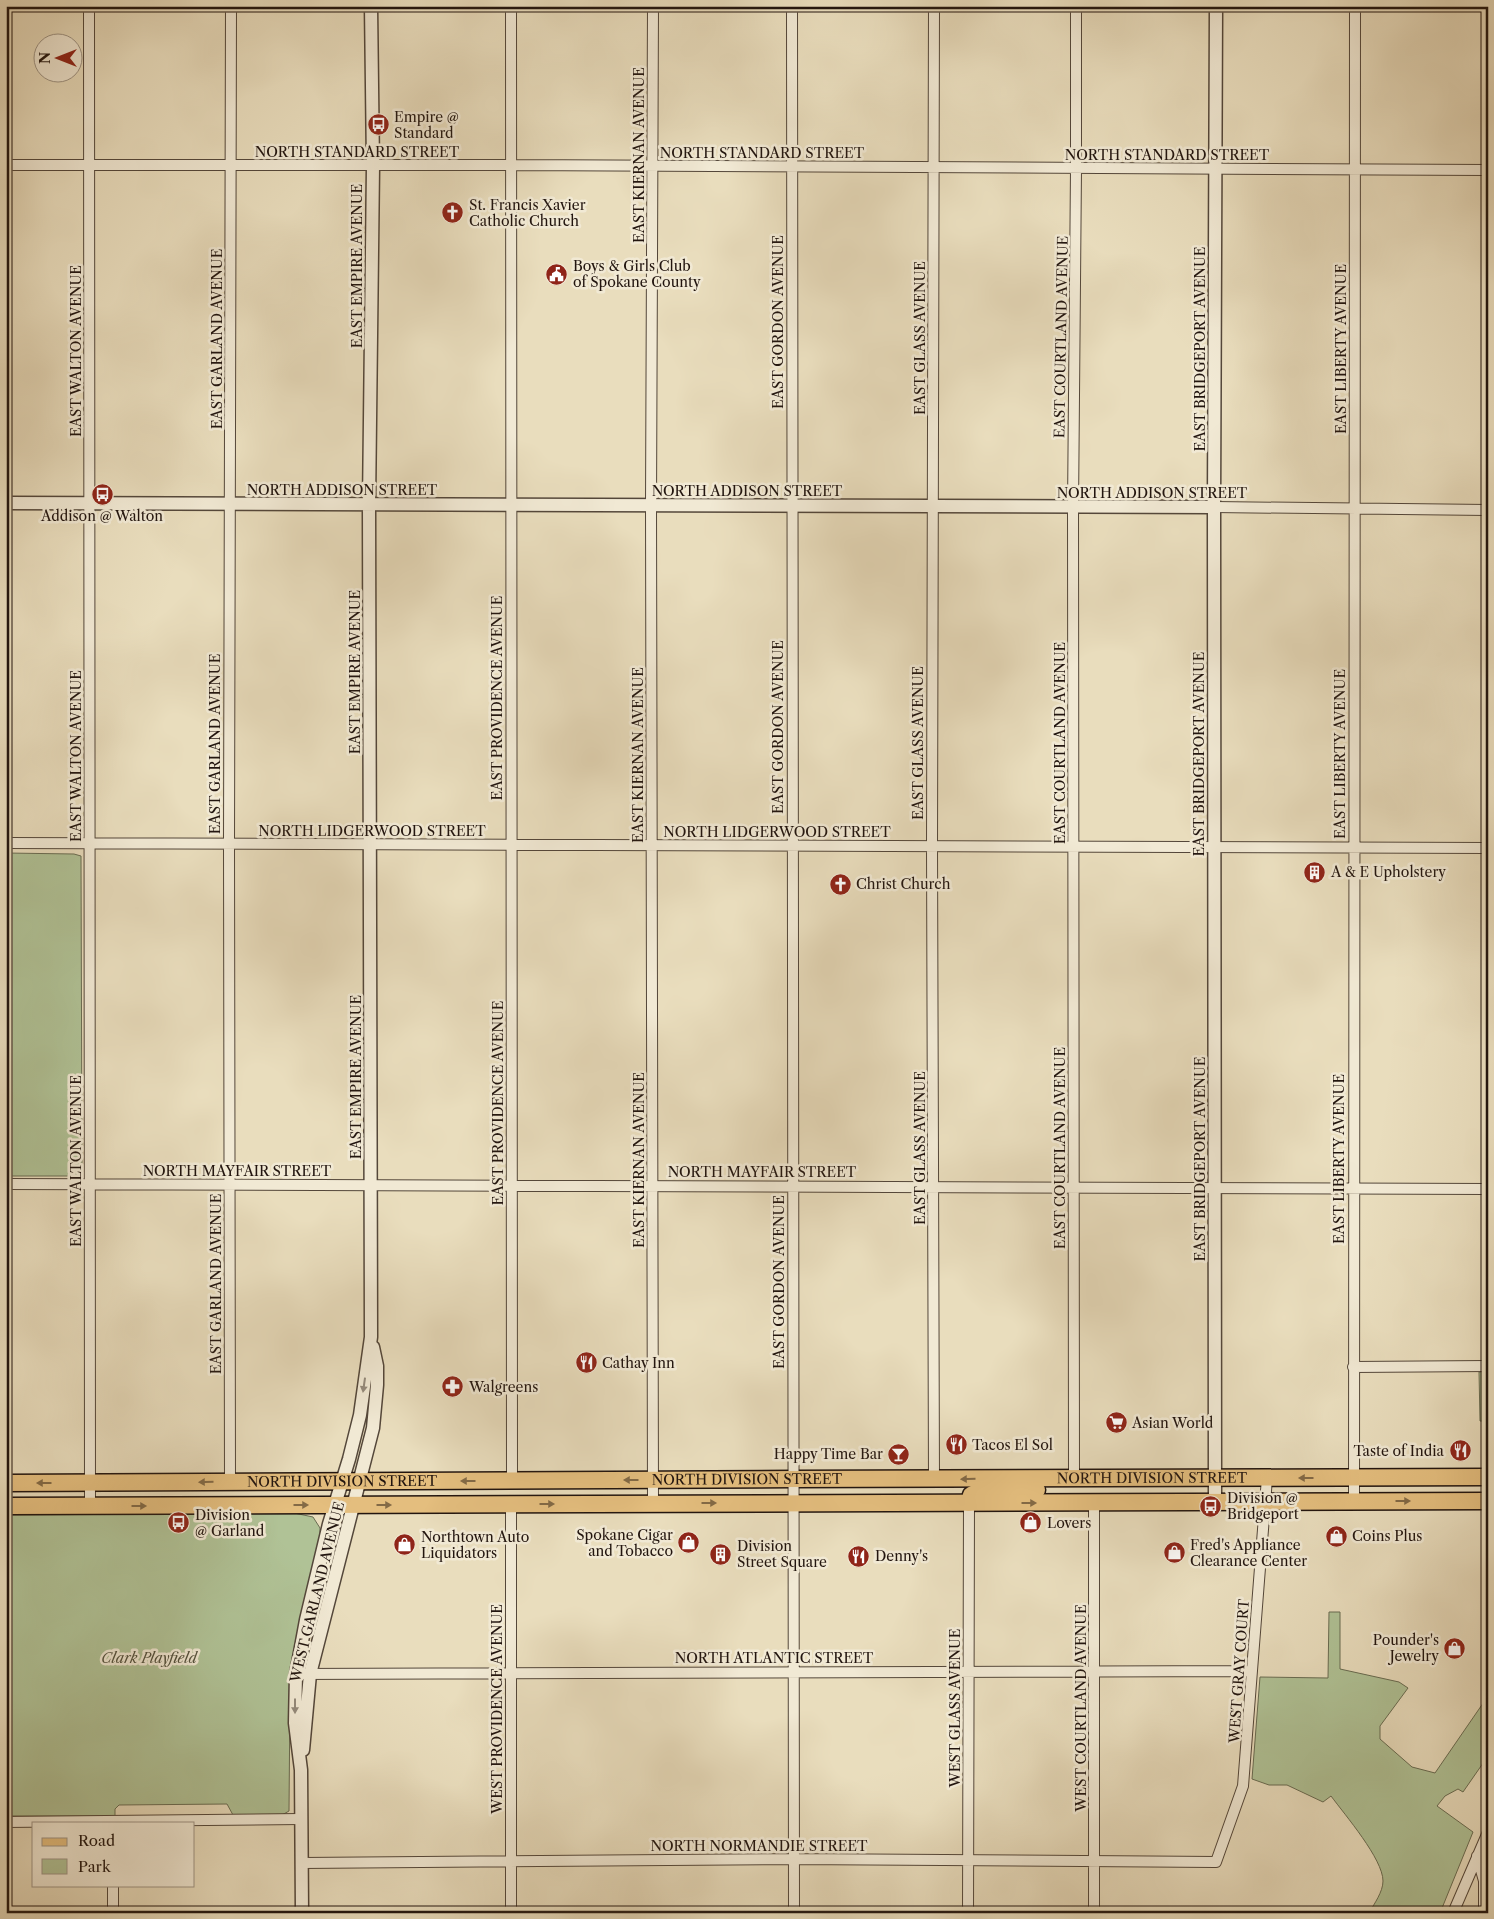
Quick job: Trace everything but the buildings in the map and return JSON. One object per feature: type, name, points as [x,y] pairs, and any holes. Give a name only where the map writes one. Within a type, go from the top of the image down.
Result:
[{"type":"main road","name":"NORTH DIVISION STREET","points":[[6,1483],[1488,1477]]},
{"type":"main road","points":[[873,1503],[885,1493],[929,1492],[932,1490],[934,1479]]},
{"type":"main road","points":[[969,1503],[971,1495],[979,1491],[1042,1490],[1045,1479]]},
{"type":"main road","name":"NORTH DIVISION STREET","points":[[6,1506],[1488,1501]]},
{"type":"street","name":"EAST WALTON AVENUE","points":[[89,6],[90,1506]]},
{"type":"street","name":"EAST GARLAND AVENUE","points":[[230,1482],[231,6]]},
{"type":"street","name":"EAST EMPIRE AVENUE","points":[[342,1482],[360,1415],[370,1337],[369,505],[372,166],[371,6]]},
{"type":"street","name":"EAST PROVIDENCE AVENUE","points":[[511,6],[510,845],[512,1480]]},
{"type":"street","name":"EAST KIERNAN AVENUE","points":[[653,6],[654,166],[651,506],[653,1504]]},
{"type":"street","name":"EAST GORDON AVENUE","points":[[792,6],[794,1913]]},
{"type":"street","name":"EAST GLASS AVENUE","points":[[934,6],[932,507],[934,1479]]},
{"type":"street","name":"EAST COURTLAND AVENUE","points":[[1074,1479],[1073,508],[1076,6]]},
{"type":"street","name":"EAST BRIDGEPORT AVENUE","points":[[1215,1502],[1214,508],[1217,168],[1216,6]]},
{"type":"street","name":"EAST LIBERTY AVENUE","points":[[1354,1501],[1355,6]]},
{"type":"street","name":"NORTH STANDARD STREET","points":[[6,165],[512,165],[1488,170]]},
{"type":"street","name":"NORTH ADDISON STREET","points":[[6,503],[1488,510]]},
{"type":"street","name":"NORTH LIDGERWOOD STREET","points":[[6,844],[1488,848]]},
{"type":"street","name":"NORTH MAYFAIR STREET","points":[[6,1184],[512,1184],[1488,1189]]},
{"type":"street","name":"EAST EMPIRE AVENUE","points":[[359,1482],[368,1450],[375,1409],[377,1366],[370,1337]]},
{"type":"street","points":[[1354,1367],[1488,1366]]},
{"type":"street","name":"WEST GRAY COURT","points":[[1216,1862],[1243,1786],[1267,1478]]},
{"type":"street","name":"WEST GARLAND AVENUE","points":[[302,1913],[301,1770],[295,1723],[296,1674],[306,1620],[342,1482]]},
{"type":"street","name":"WEST GARLAND AVENUE","points":[[301,1770],[310,1674],[359,1482]]},
{"type":"street","name":"WEST GLASS AVENUE","points":[[968,1913],[969,1503]]},
{"type":"street","name":"WEST COURTLAND AVENUE","points":[[1094,1503],[1094,1913]]},
{"type":"street","name":"WEST PROVIDENCE AVENUE","points":[[511,1505],[511,1913]]},
{"type":"street","name":"NORTH ATLANTIC STREET","points":[[296,1674],[1252,1671]]},
{"type":"street","points":[[6,1822],[302,1819]]},
{"type":"street","points":[[1454,1913],[1482,1856],[1488,1832]]},
{"type":"street","points":[[1482,1856],[1484,1913]]},
{"type":"street","name":"NORTH NORMANDIE STREET","points":[[302,1863],[794,1859],[1216,1862]]},
{"type":"street","points":[[113,1886],[113,1913]]},
{"type":"green space","points":[[6,853],[74,854],[81,856],[81,1175],[6,1176]]},
{"type":"green space","points":[[1488,1371],[1488,1421],[1480,1421],[1479,1372]]},
{"type":"green space","name":"Clark Playfield","points":[[294,1513],[313,1517],[320,1528],[320,1538],[294,1650],[290,1695],[289,1811],[282,1815],[233,1815],[227,1804],[119,1805],[115,1809],[115,1816],[6,1816],[6,1515]]},
{"type":"green space","points":[[1329,1612],[1340,1612],[1340,1669],[1399,1682],[1408,1688],[1380,1726],[1380,1739],[1412,1767],[1435,1773],[1488,1696],[1488,1730],[1483,1736],[1488,1740],[1488,1756],[1463,1792],[1458,1789],[1445,1796],[1437,1806],[1473,1832],[1440,1913],[1369,1913],[1382,1889],[1381,1872],[1370,1849],[1331,1796],[1323,1802],[1287,1785],[1269,1785],[1252,1779],[1260,1677],[1328,1678]]},
{"type":"place","name":"Empire @ Standard","points":[[378,125]]},
{"type":"place","name":"St. Francis Xavier Catholic Church","points":[[453,213]]},
{"type":"place","name":"Boys & Girls Club of Spokane County","points":[[557,274]]},
{"type":"place","name":"Addison @ Walton","points":[[102,494]]},
{"type":"place","name":"A & E Upholstery","points":[[1315,872]]},
{"type":"place","name":"Christ Church","points":[[840,884]]},
{"type":"place","name":"Cathay Inn","points":[[586,1363]]},
{"type":"place","name":"Walgreens","points":[[453,1387]]},
{"type":"place","name":"Asian World","points":[[1116,1423]]},
{"type":"place","name":"Tacos El Sol","points":[[956,1445]]},
{"type":"place","name":"Taste of India","points":[[1460,1451]]},
{"type":"place","name":"Happy Time Bar","points":[[899,1454]]},
{"type":"place","name":"Division @ Bridgeport","points":[[1211,1506]]},
{"type":"place","name":"Division @ Garland","points":[[179,1523]]},
{"type":"place","name":"Lovers","points":[[1031,1523]]},
{"type":"place","name":"Coins Plus","points":[[1336,1536]]},
{"type":"place","name":"Spokane Cigar and Tobacco","points":[[689,1543]]},
{"type":"place","name":"Northtown Auto Liquidators","points":[[405,1545]]},
{"type":"place","name":"Fred's Appliance Clearance Center","points":[[1174,1553]]},
{"type":"place","name":"Division Street Square","points":[[721,1554]]},
{"type":"place","name":"Denny's","points":[[859,1556]]},
{"type":"place","name":"Pounder's Jewelry","points":[[1455,1648]]}]
